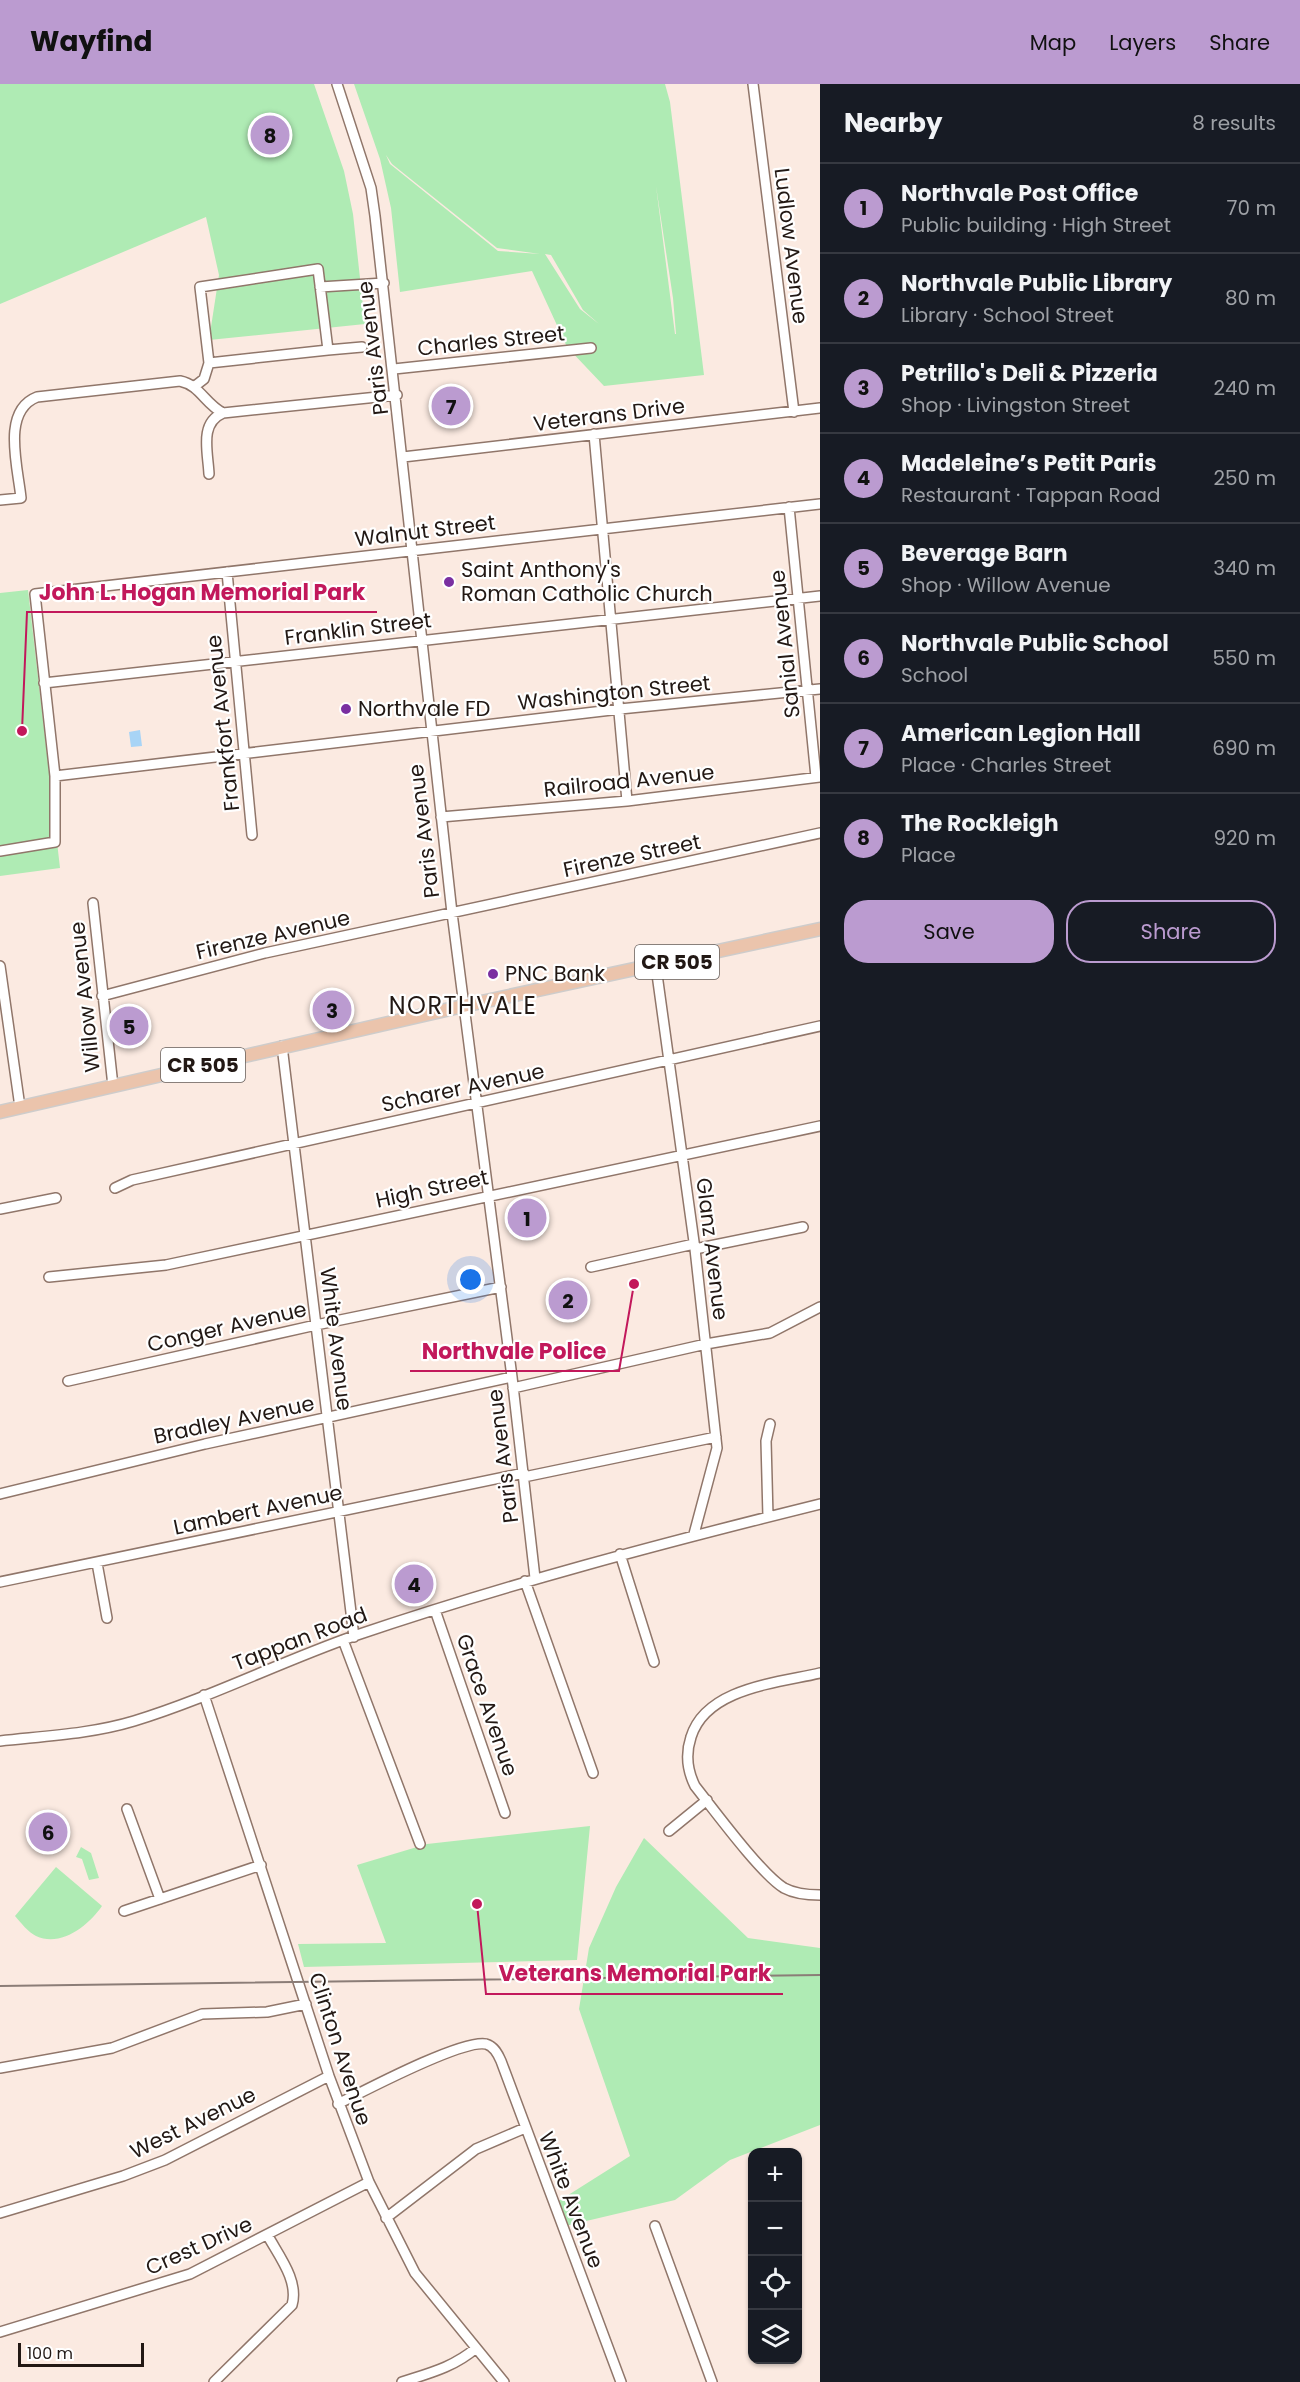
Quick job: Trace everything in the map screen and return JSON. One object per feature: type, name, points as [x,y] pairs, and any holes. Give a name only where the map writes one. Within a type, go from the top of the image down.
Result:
[{"type":"main road","name":"CR 505","points":[[0,1112],[282,1046],[656,967],[820,929]]},
{"type":"street","name":"Paris Avenue","points":[[337,84],[371,188],[384,283],[452,913],[524,1475],[530,1580],[593,1773]]},
{"type":"street","name":"Ludlow Avenue","points":[[753,84],[794,412]]},
{"type":"street","points":[[195,386],[204,379],[209,363],[200,287],[318,269],[328,350]]},
{"type":"street","points":[[320,287],[384,283]]},
{"type":"street","points":[[209,363],[362,346]]},
{"type":"street","name":"Charles Street","points":[[394,369],[591,348]]},
{"type":"street","points":[[0,500],[21,498],[15,418],[19,410],[30,399],[180,381],[195,386],[212,408],[223,413]]},
{"type":"street","points":[[209,474],[206,431],[209,422],[223,413],[397,395]]},
{"type":"street","name":"Veterans Drive","points":[[403,458],[820,408]]},
{"type":"street","points":[[594,434],[627,801]]},
{"type":"street","name":"Walnut Street","points":[[44,683],[35,594],[603,527],[820,504]]},
{"type":"street","name":"Sanial Avenue","points":[[789,507],[818,777]]},
{"type":"street","name":"Frankfort Avenue","points":[[227,572],[252,835]]},
{"type":"street","name":"Franklin Street","points":[[44,683],[820,596]]},
{"type":"street","points":[[0,851],[55,842],[55,776],[44,683]]},
{"type":"street","name":"Washington Street","points":[[55,776],[820,689]]},
{"type":"street","name":"Railroad Avenue","points":[[441,817],[627,801],[818,777]]},
{"type":"street","name":"Firenze Street","points":[[452,913],[820,833]]},
{"type":"street","name":"Willow Avenue","points":[[93,903],[113,1086]]},
{"type":"street","name":"Firenze Avenue","points":[[102,996],[265,953],[452,913]]},
{"type":"street","points":[[0,966],[20,1107]]},
{"type":"street","name":"Glanz Avenue","points":[[656,967],[694,1247],[717,1448],[694,1534]]},
{"type":"street","name":"Scharer Avenue","points":[[115,1188],[132,1180],[820,1026]]},
{"type":"street","name":"White Avenue","points":[[282,1046],[292,1144],[354,1636]]},
{"type":"street","name":"High Street","points":[[49,1277],[166,1265],[820,1126]]},
{"type":"street","points":[[0,1209],[56,1198]]},
{"type":"street","points":[[591,1268],[803,1227]]},
{"type":"street","name":"Conger Avenue","points":[[68,1381],[316,1325],[501,1287]]},
{"type":"street","name":"Bradley Avenue","points":[[0,1494],[205,1444],[328,1418],[770,1333],[820,1307]]},
{"type":"street","points":[[768,1517],[766,1441],[770,1424]]},
{"type":"street","name":"Lambert Avenue","points":[[0,1582],[338,1510],[716,1437]]},
{"type":"street","name":"Tappan Road","points":[[0,1741],[118,1725],[204,1695],[354,1636],[530,1580],[694,1534],[820,1504]]},
{"type":"street","points":[[620,1554],[654,1662]]},
{"type":"street","points":[[97,1563],[107,1618]]},
{"type":"street","name":"Grace Avenue","points":[[435,1610],[505,1813]]},
{"type":"street","points":[[343,1640],[420,1844]]},
{"type":"street","points":[[820,1673],[735,1694],[714,1704],[692,1733],[687,1757],[690,1777],[776,1882],[796,1893],[820,1895]]},
{"type":"street","name":"Clinton Avenue","points":[[204,1695],[338,2104],[369,2182],[415,2273],[504,2382]]},
{"type":"street","points":[[669,1832],[707,1800]]},
{"type":"street","points":[[127,1809],[160,1899]]},
{"type":"street","points":[[124,1911],[261,1865]]},
{"type":"street","points":[[0,2067],[112,2048],[202,2014],[267,2012],[306,2004]]},
{"type":"street","name":"White Avenue","points":[[338,2104],[399,2074],[476,2044],[486,2044],[498,2053],[621,2382]]},
{"type":"street","name":"West Avenue","points":[[0,2213],[142,2170],[329,2076]]},
{"type":"street","points":[[386,2218],[476,2149],[525,2128]]},
{"type":"street","name":"Crest Drive","points":[[0,2332],[169,2282],[268,2236],[369,2182]]},
{"type":"street","points":[[655,2226],[712,2382]]},
{"type":"street","points":[[214,2382],[292,2305],[294,2290],[292,2281],[268,2236]]},
{"type":"street","points":[[402,2382],[442,2370],[462,2360],[476,2348]]},
{"type":"green space","points":[[0,84],[314,84],[344,171],[353,214],[365,324],[209,340],[219,275],[206,217],[0,304]]},
{"type":"green space","points":[[354,84],[665,84],[670,102],[704,375],[604,386],[567,347],[532,271],[400,292],[391,208],[380,159]],"holes":[[[386,155],[392,164],[497,248],[540,254],[498,251],[390,164]],[[656,186],[673,298],[675,334]],[[545,254],[551,255],[583,310],[599,324],[580,309]]]},
{"type":"green space","points":[[28,590],[60,868],[0,876],[0,593]]},
{"type":"green space","points":[[590,1826],[577,1960],[304,1967],[298,1944],[386,1943],[357,1865],[427,1844]]},
{"type":"green space","points":[[644,1838],[748,1938],[820,1948],[820,2125],[761,2148],[748,2148],[748,2153],[730,2160],[675,2200],[561,2227],[554,2204],[630,2156],[579,2009],[589,1948],[616,1887]]},
{"type":"green space","points":[[81,1847],[91,1853],[99,1878],[89,1880],[82,1859],[76,1857]]},
{"type":"green space","points":[[56,1867],[102,1906],[74,1933],[55,1939],[45,1939],[30,1932],[15,1916]]},
{"type":"water","points":[[140,730],[142,746],[131,747],[129,732]]},
{"type":"railway","points":[[0,1986],[820,1975]]},
{"type":"place","name":"The Rockleigh","points":[[270,135]]},
{"type":"place","name":"American Legion Hall","points":[[451,406]]},
{"type":"place","name":"Saint Anthony's Roman Catholic Church","points":[[449,582]]},
{"type":"place","name":"Northvale FD","points":[[346,709]]},
{"type":"place","name":"John L. Hogan Memorial Park","points":[[22,731]]},
{"type":"place","name":"PNC Bank","points":[[493,974]]},
{"type":"place","name":"Petrillo's Deli & Pizzeria","points":[[332,1010]]},
{"type":"place","name":"Beverage Barn","points":[[129,1026]]},
{"type":"place","name":"Northvale Post Office","points":[[527,1218]]},
{"type":"place","name":"Northvale Police","points":[[634,1284]]},
{"type":"place","name":"Northvale Public Library","points":[[568,1300]]},
{"type":"place","name":"Madeleine’s Petit Paris","points":[[414,1584]]},
{"type":"place","name":"Northvale Public School","points":[[48,1832]]},
{"type":"place","name":"Veterans Memorial Park","points":[[477,1904]]},
{"type":"district","name":"NORTHVALE","points":[[463,1006]]}]
